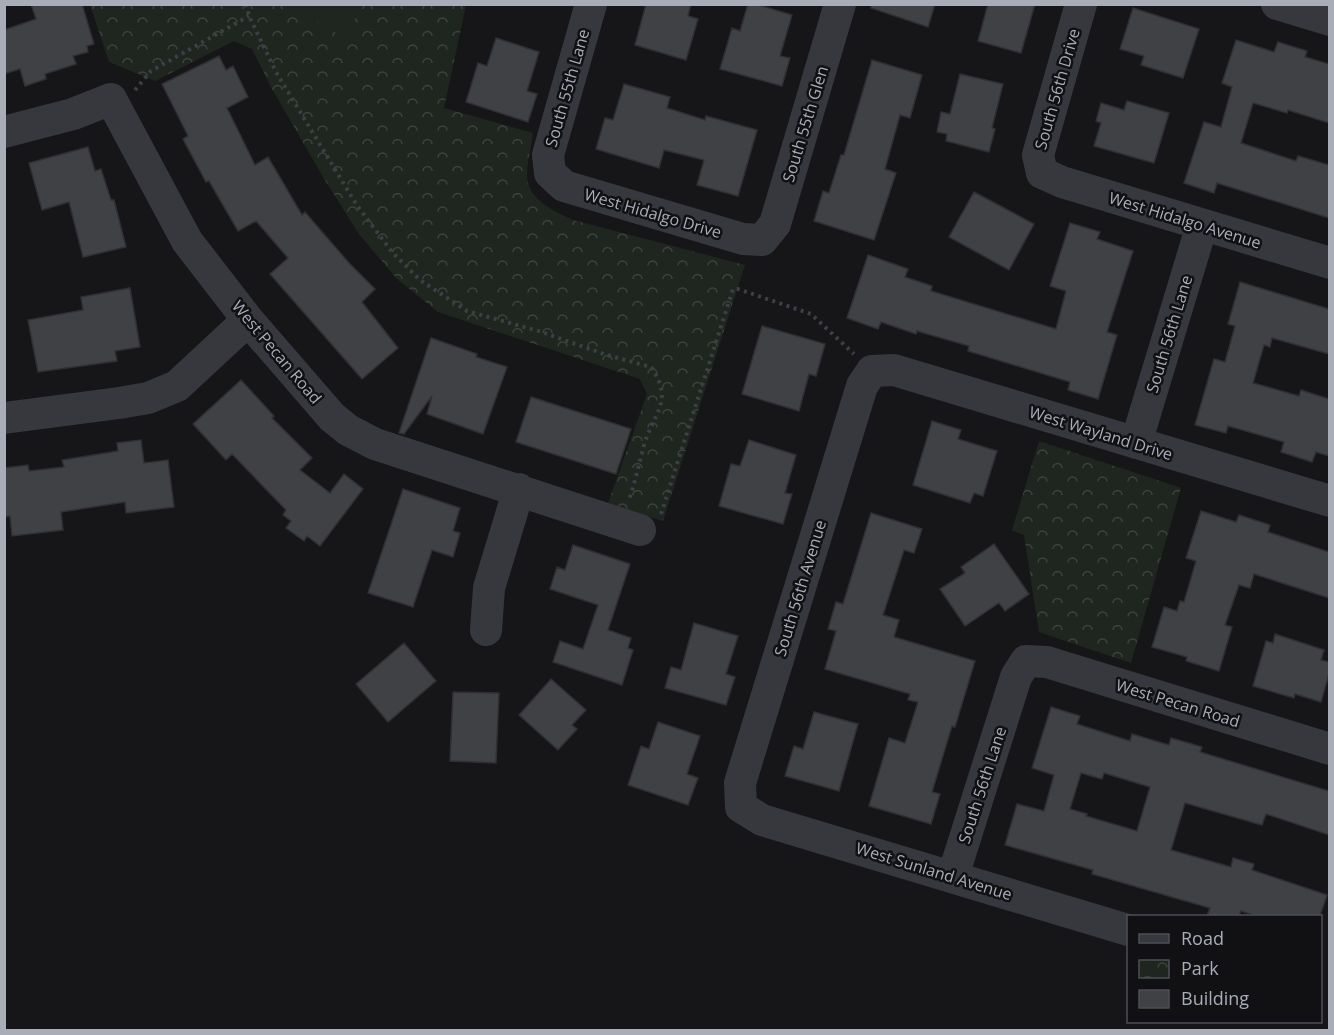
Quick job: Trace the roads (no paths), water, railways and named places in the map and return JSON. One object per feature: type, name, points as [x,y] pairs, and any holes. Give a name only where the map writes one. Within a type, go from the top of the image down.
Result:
[{"type":"street","name":"South 55th Lane","points":[[550,173],[548,155],[591,4]]},
{"type":"street","name":"South 55th Glen","points":[[762,240],[775,224],[840,4]]},
{"type":"street","name":"South 56th Drive","points":[[1042,173],[1038,155],[1081,4]]},
{"type":"street","points":[[1277,4],[1329,20]]},
{"type":"street","name":"West Pecan Road","points":[[4,132],[73,114],[111,99],[187,241],[248,320],[332,417],[348,430],[375,444],[519,489],[637,521]]},
{"type":"street","name":"West Hidalgo Drive","points":[[550,173],[564,186],[743,239],[762,240]]},
{"type":"street","name":"West Hidalgo Avenue","points":[[1042,173],[1062,182],[1329,263]]},
{"type":"street","name":"South 56th Lane","points":[[1136,443],[1202,225]]},
{"type":"street","points":[[4,418],[148,398],[177,386],[248,320]]},
{"type":"street","name":"West Wayland Drive","points":[[872,371],[894,370],[1329,501]]},
{"type":"street","name":"South 56th Avenue","points":[[741,807],[740,783],[862,386],[872,371]]},
{"type":"street","points":[[486,630],[489,588],[519,489]]},
{"type":"street","name":"West Pecan Road","points":[[1026,661],[1047,662],[1329,749]]},
{"type":"street","name":"South 56th Lane","points":[[953,876],[1016,677],[1026,661]]},
{"type":"street","name":"West Sunland Avenue","points":[[741,807],[762,820],[1127,930]]}]
